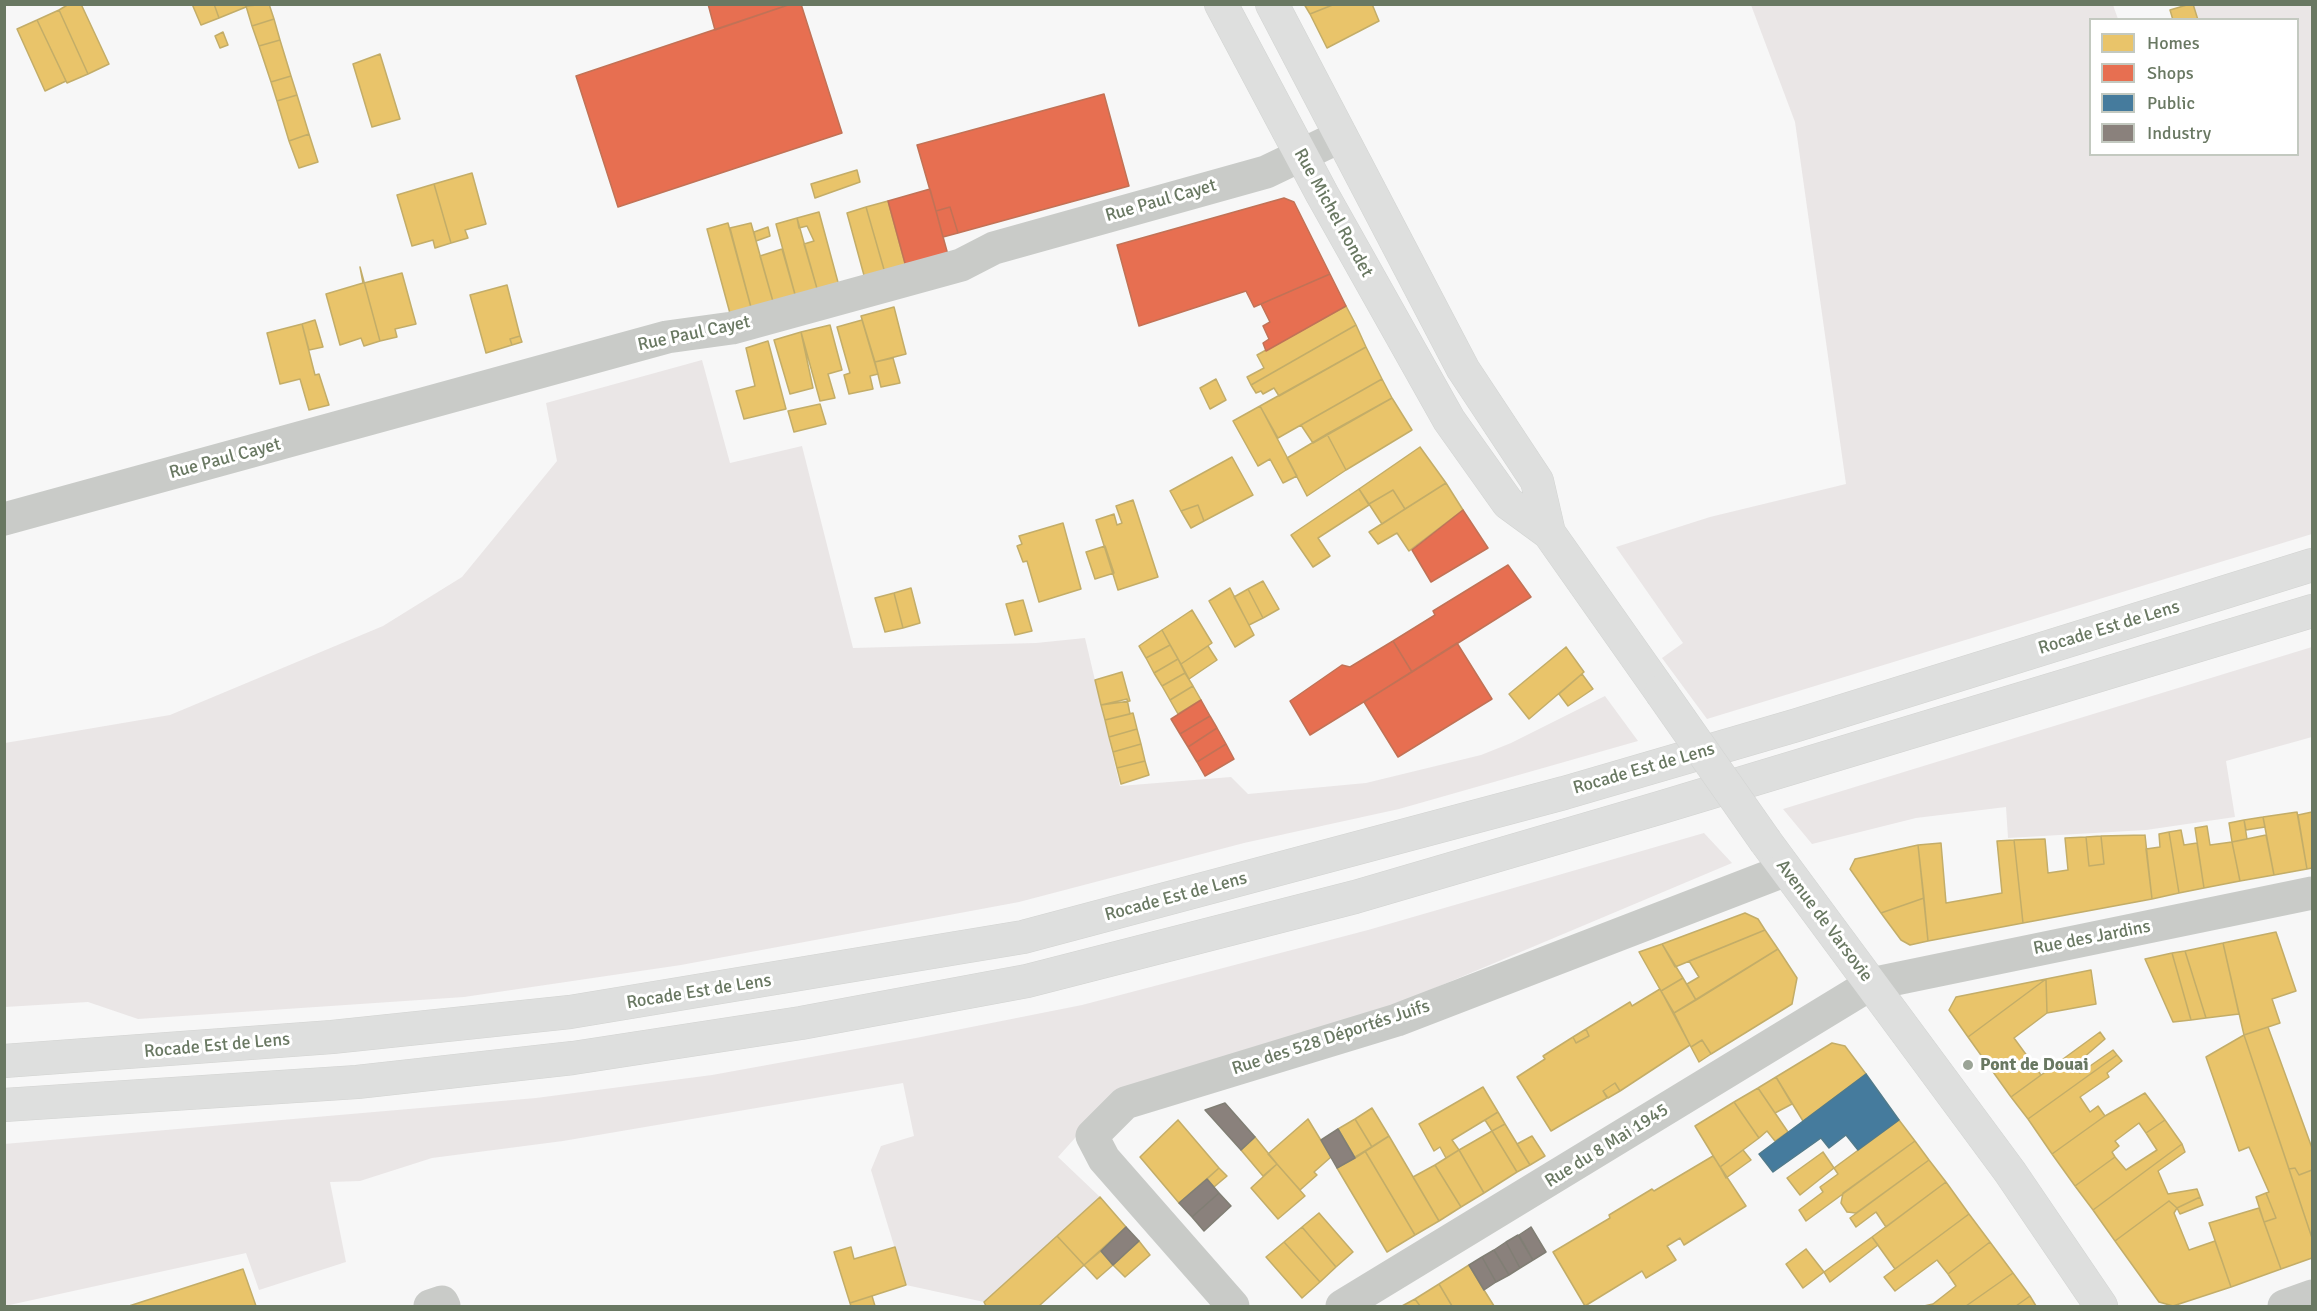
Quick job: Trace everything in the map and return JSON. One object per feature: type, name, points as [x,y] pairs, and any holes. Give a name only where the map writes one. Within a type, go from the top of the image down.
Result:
[{"type":"main road","name":"Rue Michel Rondet","points":[[1221,4],[1302,156],[1449,420]]},
{"type":"main road","points":[[1272,4],[1341,136]]},
{"type":"main road","name":"Avenue de Varsovie","points":[[1341,136],[1463,369],[1485,406],[1537,481],[1549,533]]},
{"type":"main road","name":"Avenue de Varsovie","points":[[1449,420],[1508,503],[1549,533],[1786,870],[2010,1172],[2102,1306]]},
{"type":"main road","name":"Rocade Est de Lens","points":[[4,1061],[332,1037],[570,1012],[1023,937],[1564,793],[1808,721],[2313,565]]},
{"type":"main road","points":[[4,1105],[357,1082],[573,1058],[801,1023],[1027,981],[1355,897],[2313,611]]},
{"type":"street","name":"Rue Paul Cayet","points":[[4,519],[667,337],[732,328],[961,265],[994,248],[1266,172],[1341,136]]},
{"type":"street","name":"Rue des 528 Déportés Juifs","points":[[1233,1306],[1104,1159],[1092,1136],[1125,1103],[1396,1020],[1786,870]]},
{"type":"street","name":"Rue des Jardins","points":[[1871,984],[2313,893]]},
{"type":"street","name":"Rue du 8 Mai 1945","points":[[1342,1306],[1871,984]]},
{"type":"street","points":[[2284,1306],[2313,1296]]},
{"type":"shaded area","points":[[1751,5],[2113,5],[2118,18],[2089,18],[2089,156],[2299,156],[2299,18],[2198,18],[2193,5],[2312,5],[2312,534],[1707,719],[1662,658],[1683,643],[1616,547],[1710,517],[1846,484],[1795,122]]},
{"type":"shaded area","points":[[702,360],[730,463],[802,446],[853,648],[1036,643],[1085,638],[1120,786],[1231,777],[1248,794],[1366,783],[1481,755],[1511,743],[1605,696],[1638,741],[1399,809],[1244,843],[1019,902],[681,965],[464,997],[138,1019],[88,1002],[5,1007],[5,743],[170,715],[383,626],[462,577],[557,461],[546,403]]},
{"type":"shaded area","points":[[2312,647],[2312,737],[2226,761],[2235,817],[2146,830],[2008,838],[2006,807],[1916,818],[1812,844],[1783,809]]},
{"type":"shaded area","points":[[1704,833],[1732,863],[1397,1004],[1118,1090],[1058,1157],[1100,1197],[984,1302],[906,1285],[871,1170],[881,1146],[914,1136],[903,1083],[563,1141],[432,1158],[360,1181],[330,1182],[346,1262],[259,1290],[246,1253],[5,1306],[4,1144],[536,1098],[712,1075],[916,1038],[1082,1005],[1368,930]]},
{"type":"building: Homes","points":[[69,4],[81,4],[109,64],[88,74],[59,10]]},
{"type":"building: Homes","points":[[192,4],[214,4],[219,18],[201,25]]},
{"type":"building: Homes","points":[[214,4],[245,4],[246,7],[219,18]]},
{"type":"building: Homes","points":[[269,4],[274,19],[252,26],[246,6]]},
{"type":"building: Homes","points":[[1304,4],[1335,4],[1310,14]]},
{"type":"building: Homes","points":[[1335,4],[1372,4],[1379,21],[1327,48],[1310,14]]},
{"type":"building: Homes","points":[[2193,4],[2197,18],[2172,18],[2170,10]]},
{"type":"building: Homes","points":[[59,10],[88,74],[67,83],[37,20]]},
{"type":"building: Homes","points":[[274,19],[280,40],[259,46],[252,26]]},
{"type":"building: Homes","points":[[37,20],[66,81],[45,91],[17,29]]},
{"type":"building: Homes","points":[[223,32],[228,45],[220,48],[215,36]]},
{"type":"building: Homes","points":[[280,40],[291,76],[271,82],[259,46]]},
{"type":"building: Homes","points":[[380,54],[400,119],[372,127],[353,64]]},
{"type":"building: Homes","points":[[291,76],[297,95],[277,101],[271,82]]},
{"type":"building: Homes","points":[[297,95],[309,134],[289,141],[277,101]]},
{"type":"building: Homes","points":[[309,134],[318,162],[299,168],[289,141]]},
{"type":"building: Homes","points":[[857,170],[860,182],[815,198],[811,184]]},
{"type":"building: Homes","points":[[472,173],[486,224],[465,230],[468,238],[451,243],[434,184]]},
{"type":"building: Homes","points":[[434,184],[451,243],[435,248],[433,240],[412,246],[397,195]]},
{"type":"building: Homes","points":[[888,201],[906,267],[885,273],[866,207]]},
{"type":"building: Homes","points":[[866,207],[885,273],[865,279],[847,213]]},
{"type":"building: Homes","points":[[819,212],[839,286],[818,292],[804,244],[814,241],[807,226],[799,228],[797,218]]},
{"type":"building: Homes","points":[[797,218],[818,292],[796,298],[776,224]]},
{"type":"building: Homes","points":[[728,223],[752,311],[731,317],[707,229]]},
{"type":"building: Homes","points":[[751,223],[774,305],[752,311],[730,228]]},
{"type":"building: Homes","points":[[768,227],[770,236],[756,241],[754,232]]},
{"type":"building: Homes","points":[[782,249],[796,298],[774,305],[760,256]]},
{"type":"building: Homes","points":[[360,267],[380,341],[364,346],[361,338],[340,345],[326,294],[363,283]]},
{"type":"building: Homes","points":[[402,273],[416,324],[395,329],[397,337],[380,341],[364,283]]},
{"type":"building: Homes","points":[[507,285],[520,336],[510,339],[512,345],[486,353],[470,295]]},
{"type":"building: Homes","points":[[1346,306],[1356,325],[1251,385],[1247,377],[1264,368],[1257,355]]},
{"type":"building: Homes","points":[[894,307],[906,354],[875,362],[861,316]]},
{"type":"building: Homes","points":[[315,320],[323,347],[309,350],[302,324]]},
{"type":"building: Homes","points":[[862,320],[878,374],[870,376],[873,389],[849,394],[844,375],[850,373],[837,327]]},
{"type":"building: Homes","points":[[302,324],[315,375],[319,374],[329,405],[309,410],[300,379],[280,384],[267,333]]},
{"type":"building: Homes","points":[[830,325],[842,370],[828,374],[835,398],[820,401],[801,332]]},
{"type":"building: Homes","points":[[1356,325],[1366,347],[1279,396],[1274,388],[1263,394],[1261,391],[1256,393],[1251,385]]},
{"type":"building: Homes","points":[[801,332],[813,388],[790,394],[774,340]]},
{"type":"building: Homes","points":[[520,336],[522,342],[512,345],[510,339]]},
{"type":"building: Homes","points":[[768,341],[786,409],[744,419],[736,391],[755,386],[746,348]]},
{"type":"building: Homes","points":[[1366,347],[1382,379],[1278,438],[1260,406]]},
{"type":"building: Homes","points":[[893,358],[900,383],[881,387],[875,362]]},
{"type":"building: Homes","points":[[1216,379],[1226,400],[1210,409],[1200,388]]},
{"type":"building: Homes","points":[[1382,379],[1392,398],[1313,443],[1301,425]]},
{"type":"building: Homes","points":[[1392,398],[1412,430],[1346,470],[1327,434]]},
{"type":"building: Homes","points":[[820,404],[826,424],[794,432],[788,411]]},
{"type":"building: Homes","points":[[1260,406],[1297,476],[1283,483],[1270,459],[1258,466],[1233,421]]},
{"type":"building: Homes","points":[[1327,434],[1346,470],[1307,496],[1287,458]]},
{"type":"building: Homes","points":[[1420,447],[1446,483],[1405,509],[1393,490],[1369,504],[1359,489]]},
{"type":"building: Homes","points":[[1232,457],[1253,495],[1204,521],[1198,505],[1181,511],[1170,491]]},
{"type":"building: Homes","points":[[1446,483],[1463,510],[1409,551],[1397,533],[1378,544],[1369,532]]},
{"type":"building: Homes","points":[[1359,489],[1369,505],[1318,538],[1330,556],[1313,567],[1291,535]]},
{"type":"building: Homes","points":[[1393,490],[1405,509],[1382,524],[1369,504]]},
{"type":"building: Homes","points":[[1133,500],[1158,577],[1118,590],[1096,520],[1114,514],[1117,525],[1122,523],[1116,506]]},
{"type":"building: Homes","points":[[1198,505],[1204,521],[1191,528],[1181,511]]},
{"type":"building: Homes","points":[[1063,523],[1081,589],[1039,602],[1027,561],[1023,562],[1017,546],[1022,544],[1019,536]]},
{"type":"building: Homes","points":[[1105,546],[1114,573],[1095,579],[1086,552]]},
{"type":"building: Homes","points":[[1263,581],[1279,609],[1263,618],[1248,589]]},
{"type":"building: Homes","points":[[911,588],[920,623],[903,628],[894,593]]},
{"type":"building: Homes","points":[[1230,588],[1254,635],[1235,647],[1209,601]]},
{"type":"building: Homes","points":[[1248,589],[1263,618],[1249,625],[1234,597]]},
{"type":"building: Homes","points":[[894,593],[903,628],[885,632],[875,598]]},
{"type":"building: Homes","points":[[1023,600],[1032,631],[1015,635],[1006,604]]},
{"type":"building: Homes","points":[[1192,610],[1212,643],[1181,664],[1162,630]]},
{"type":"building: Homes","points":[[1162,630],[1170,645],[1146,658],[1139,646]]},
{"type":"building: Homes","points":[[1170,645],[1178,659],[1154,673],[1146,658]]},
{"type":"building: Homes","points":[[1208,646],[1217,660],[1189,679],[1181,664]]},
{"type":"building: Homes","points":[[1566,647],[1584,672],[1529,719],[1509,694]]},
{"type":"building: Homes","points":[[1178,659],[1185,673],[1162,686],[1154,673]]},
{"type":"building: Homes","points":[[1122,672],[1130,701],[1101,705],[1095,680]]},
{"type":"building: Homes","points":[[1185,673],[1193,686],[1170,700],[1162,686]]},
{"type":"building: Homes","points":[[1582,674],[1593,689],[1568,706],[1559,694]]},
{"type":"building: Homes","points":[[1193,686],[1201,700],[1178,714],[1170,700]]},
{"type":"building: Homes","points":[[1127,699],[1130,714],[1105,720],[1101,705]]},
{"type":"building: Homes","points":[[1133,713],[1137,729],[1109,737],[1105,720]]},
{"type":"building: Homes","points":[[1137,729],[1141,744],[1113,752],[1109,737]]},
{"type":"building: Homes","points":[[1141,744],[1145,761],[1117,768],[1113,752]]},
{"type":"building: Homes","points":[[1145,761],[1149,775],[1121,784],[1117,768]]},
{"type":"building: Homes","points":[[2297,812],[2307,869],[2274,875],[2263,817]]},
{"type":"building: Homes","points":[[2312,812],[2312,868],[2307,869],[2298,815]]},
{"type":"building: Homes","points":[[2263,817],[2265,827],[2246,830],[2244,820]]},
{"type":"building: Homes","points":[[2244,820],[2247,839],[2232,842],[2229,823]]},
{"type":"building: Homes","points":[[2207,826],[2210,845],[2232,842],[2240,881],[2204,888],[2195,828]]},
{"type":"building: Homes","points":[[2181,830],[2184,845],[2197,843],[2204,888],[2179,893],[2169,832]]},
{"type":"building: Homes","points":[[2169,832],[2179,893],[2152,899],[2146,849],[2160,847],[2159,834]]},
{"type":"building: Homes","points":[[2145,835],[2152,899],[2023,923],[2014,840],[2045,839],[2048,873],[2068,870],[2065,838],[2086,837],[2089,866],[2104,864],[2101,836]]},
{"type":"building: Homes","points":[[2266,835],[2274,875],[2240,881],[2232,842]]},
{"type":"building: Homes","points":[[2101,836],[2104,864],[2089,866],[2086,837]]},
{"type":"building: Homes","points":[[2014,840],[2023,923],[1928,941],[1918,845],[1941,843],[1946,903],[2002,893],[1997,841]]},
{"type":"building: Homes","points":[[1918,845],[1924,898],[1881,913],[1850,869],[1855,859]]},
{"type":"building: Homes","points":[[1924,898],[1928,941],[1910,945],[1901,940],[1881,913]]},
{"type":"building: Homes","points":[[1745,913],[1758,919],[1765,930],[1675,967],[1662,944]]},
{"type":"building: Homes","points":[[1765,930],[1778,949],[1696,1000],[1687,984],[1699,977],[1689,961]]},
{"type":"building: Homes","points":[[2276,932],[2296,991],[2272,999],[2280,1023],[2244,1035],[2223,943]]},
{"type":"building: Homes","points":[[2223,943],[2239,1014],[2206,1018],[2185,951]]},
{"type":"building: Homes","points":[[1662,944],[1683,978],[1661,991],[1639,952]]},
{"type":"building: Homes","points":[[1778,949],[1797,978],[1792,1004],[1711,1054],[1702,1040],[1691,1047],[1674,1013]]},
{"type":"building: Homes","points":[[2185,951],[2206,1018],[2191,1020],[2172,953]]},
{"type":"building: Homes","points":[[2172,953],[2191,1020],[2173,1022],[2145,959]]},
{"type":"building: Homes","points":[[2091,970],[2096,1004],[2047,1013],[2046,979]]},
{"type":"building: Homes","points":[[1683,978],[1696,1000],[1674,1013],[1661,991]]},
{"type":"building: Homes","points":[[2046,979],[2047,1013],[2014,1038],[2041,1075],[2011,1097],[1968,1037]]},
{"type":"building: Homes","points":[[2046,979],[1968,1037],[1949,1010],[1956,997]]},
{"type":"building: Homes","points":[[1660,989],[1690,1045],[1620,1091],[1615,1083],[1603,1091],[1607,1098],[1551,1131],[1517,1077],[1545,1059],[1543,1056],[1573,1037],[1576,1043],[1589,1036],[1586,1029],[1630,1002],[1632,1006]]},
{"type":"building: Homes","points":[[2268,1027],[2312,1148],[2312,1170],[2299,1175],[2295,1168],[2289,1169],[2244,1035]]},
{"type":"building: Homes","points":[[1586,1029],[1589,1036],[1576,1043],[1573,1037]]},
{"type":"building: Homes","points":[[2100,1032],[2105,1039],[2075,1065],[2080,1073],[2113,1050],[2117,1055],[2028,1119],[2011,1097]]},
{"type":"building: Homes","points":[[2244,1035],[2312,1238],[2312,1258],[2281,1269],[2264,1222],[2276,1218],[2266,1193],[2269,1192],[2249,1147],[2239,1151],[2206,1057]]},
{"type":"building: Homes","points":[[1702,1040],[1711,1054],[1699,1062],[1691,1047]]},
{"type":"building: Homes","points":[[1832,1043],[1845,1046],[1866,1074],[1803,1121],[1776,1077]]},
{"type":"building: Homes","points":[[2117,1055],[2122,1061],[2107,1073],[2109,1077],[2080,1097],[2090,1112],[2098,1106],[2105,1116],[2052,1154],[2028,1119]]},
{"type":"building: Homes","points":[[1776,1077],[1792,1104],[1775,1113],[1758,1088]]},
{"type":"building: Homes","points":[[1615,1083],[1620,1091],[1608,1098],[1603,1091]]},
{"type":"building: Homes","points":[[1483,1087],[1498,1112],[1452,1140],[1459,1150],[1446,1158],[1440,1147],[1434,1151],[1419,1124]]},
{"type":"building: Homes","points":[[1758,1088],[1788,1132],[1775,1141],[1767,1131],[1759,1138],[1734,1102]]},
{"type":"building: Homes","points":[[2145,1093],[2165,1120],[2146,1133],[2139,1123],[2115,1141],[2119,1146],[2112,1152],[2115,1157],[2075,1186],[2052,1154],[2105,1116]]},
{"type":"building: Homes","points":[[1734,1102],[1759,1138],[1720,1167],[1695,1126]]},
{"type":"building: Homes","points":[[1372,1108],[1389,1136],[1372,1147],[1355,1119]]},
{"type":"building: Homes","points":[[1498,1112],[1505,1124],[1492,1131],[1485,1120]]},
{"type":"building: Homes","points":[[1308,1119],[1331,1157],[1314,1172],[1317,1175],[1300,1190],[1268,1154]]},
{"type":"building: Homes","points":[[1355,1119],[1372,1147],[1355,1158],[1338,1129]]},
{"type":"building: Homes","points":[[1178,1120],[1219,1168],[1179,1203],[1140,1157]]},
{"type":"building: Homes","points":[[1899,1120],[1915,1141],[1806,1221],[1799,1210],[1823,1192],[1820,1187],[1838,1174],[1834,1168]]},
{"type":"building: Homes","points":[[2165,1120],[2182,1144],[2093,1210],[2075,1186],[2115,1157],[2126,1170],[2157,1150],[2146,1133]]},
{"type":"building: Homes","points":[[1505,1124],[1530,1165],[1517,1172],[1492,1131]]},
{"type":"building: Homes","points":[[1492,1131],[1517,1172],[1484,1193],[1459,1150]]},
{"type":"building: Homes","points":[[1389,1136],[1439,1221],[1415,1235],[1365,1151]]},
{"type":"building: Homes","points":[[1532,1136],[1545,1156],[1530,1165],[1517,1144]]},
{"type":"building: Homes","points":[[1255,1137],[1277,1164],[1263,1176],[1241,1150]]},
{"type":"building: Homes","points":[[1915,1141],[1929,1160],[1856,1213],[1847,1212],[1841,1203],[1843,1193]]},
{"type":"building: Homes","points":[[2182,1144],[2185,1152],[2158,1171],[2168,1194],[2197,1189],[2200,1197],[2177,1208],[2169,1201],[2115,1241],[2093,1210]]},
{"type":"building: Homes","points":[[1459,1150],[1484,1193],[1461,1207],[1435,1165]]},
{"type":"building: Homes","points":[[1743,1150],[1751,1160],[1726,1178],[1720,1167]]},
{"type":"building: Homes","points":[[1365,1151],[1415,1235],[1387,1252],[1337,1168]]},
{"type":"building: Homes","points":[[1823,1152],[1834,1168],[1800,1195],[1787,1178]]},
{"type":"building: Homes","points":[[1713,1156],[1746,1206],[1684,1245],[1680,1238],[1667,1246],[1676,1260],[1646,1278],[1642,1271],[1585,1306],[1553,1252],[1610,1218],[1609,1215],[1652,1189],[1654,1191]]},
{"type":"building: Homes","points":[[1929,1160],[1946,1182],[1886,1227],[1876,1212],[1856,1227],[1850,1218]]},
{"type":"building: Homes","points":[[1277,1164],[1305,1196],[1278,1219],[1251,1188]]},
{"type":"building: Homes","points":[[1435,1165],[1461,1207],[1439,1221],[1413,1177]]},
{"type":"building: Homes","points":[[1219,1168],[1227,1176],[1214,1187],[1207,1179]]},
{"type":"building: Homes","points":[[2295,1168],[2299,1175],[2312,1170],[2312,1238],[2289,1169]]},
{"type":"building: Homes","points":[[1946,1182],[1969,1214],[1895,1269],[1872,1237]]},
{"type":"building: Homes","points":[[2266,1193],[2276,1218],[2264,1222],[2256,1197]]},
{"type":"building: Homes","points":[[1100,1197],[1126,1227],[1084,1265],[1057,1236]]},
{"type":"building: Homes","points":[[2200,1197],[2203,1205],[2180,1214],[2177,1208]]},
{"type":"building: Homes","points":[[2169,1201],[2177,1208],[2174,1213],[2189,1250],[2215,1241],[2231,1287],[2173,1306],[2159,1302],[2115,1241]]},
{"type":"building: Homes","points":[[2259,1208],[2281,1269],[2231,1287],[2209,1223]]},
{"type":"building: Homes","points":[[1319,1213],[1353,1252],[1336,1267],[1302,1227]]},
{"type":"building: Homes","points":[[1969,1214],[1990,1242],[1948,1274],[1937,1260],[1895,1291],[1884,1277]]},
{"type":"building: Homes","points":[[1302,1227],[1336,1267],[1320,1282],[1284,1242]]},
{"type":"building: Homes","points":[[1057,1236],[1084,1265],[1039,1306],[986,1306],[984,1302]]},
{"type":"building: Homes","points":[[1872,1237],[1878,1245],[1830,1282],[1824,1272]]},
{"type":"building: Homes","points":[[1139,1241],[1150,1255],[1125,1277],[1113,1265]]},
{"type":"building: Homes","points":[[1284,1242],[1320,1282],[1302,1298],[1266,1257]]},
{"type":"building: Homes","points":[[1990,1242],[2013,1273],[1966,1306],[1924,1306],[1933,1304],[1956,1286],[1948,1274]]},
{"type":"building: Homes","points":[[851,1247],[854,1259],[895,1247],[906,1285],[850,1303],[834,1252]]},
{"type":"building: Homes","points":[[1806,1249],[1824,1272],[1803,1288],[1786,1264]]},
{"type":"building: Homes","points":[[1101,1251],[1113,1265],[1097,1279],[1084,1265]]},
{"type":"building: Homes","points":[[1469,1265],[1494,1306],[1452,1306],[1439,1284]]},
{"type":"building: Homes","points":[[243,1269],[256,1306],[129,1306]]},
{"type":"building: Homes","points":[[2013,1273],[2030,1296],[2016,1306],[1966,1306]]},
{"type":"building: Homes","points":[[1439,1284],[1452,1306],[1420,1306],[1415,1299]]},
{"type":"building: Homes","points":[[872,1296],[875,1306],[851,1306],[850,1303]]},
{"type":"building: Homes","points":[[2030,1296],[2036,1306],[2016,1306]]},
{"type":"building: Homes","points":[[1415,1299],[1420,1306],[1402,1306]]},
{"type":"building: Shops","points":[[708,4],[791,4],[715,30]]},
{"type":"building: Shops","points":[[791,4],[801,4],[842,133],[618,207],[576,76]]},
{"type":"building: Shops","points":[[1104,94],[1129,186],[958,233],[950,207],[936,211],[917,145]]},
{"type":"building: Shops","points":[[930,189],[948,255],[906,267],[888,201]]},
{"type":"building: Shops","points":[[1284,198],[1294,202],[1330,274],[1254,307],[1246,291],[1139,326],[1117,245]]},
{"type":"building: Shops","points":[[950,207],[958,233],[943,237],[936,211]]},
{"type":"building: Shops","points":[[1330,274],[1346,306],[1266,351],[1263,343],[1269,339],[1263,326],[1270,322],[1261,304]]},
{"type":"building: Shops","points":[[1463,510],[1488,548],[1431,582],[1412,550]]},
{"type":"building: Shops","points":[[1508,565],[1531,597],[1412,672],[1393,641],[1435,615],[1433,611]]},
{"type":"building: Shops","points":[[1393,641],[1412,672],[1310,735],[1290,701],[1342,665],[1350,667]]},
{"type":"building: Shops","points":[[1457,643],[1492,699],[1398,757],[1364,702]]},
{"type":"building: Shops","points":[[1201,700],[1210,716],[1180,734],[1171,719]]},
{"type":"building: Shops","points":[[1210,716],[1217,728],[1188,747],[1180,734]]},
{"type":"building: Shops","points":[[1217,728],[1226,744],[1197,762],[1188,747]]},
{"type":"building: Shops","points":[[1226,744],[1234,759],[1205,776],[1197,762]]},
{"type":"building: Public","points":[[1866,1074],[1899,1120],[1858,1150],[1846,1135],[1829,1148],[1821,1138],[1773,1172],[1759,1154]]},
{"type":"building: Industry","points":[[1225,1103],[1255,1137],[1241,1150],[1205,1110]]},
{"type":"building: Industry","points":[[1338,1129],[1355,1158],[1337,1168],[1321,1140]]},
{"type":"building: Industry","points":[[1207,1179],[1219,1193],[1192,1217],[1179,1203]]},
{"type":"building: Industry","points":[[1219,1193],[1231,1206],[1204,1231],[1192,1217]]},
{"type":"building: Industry","points":[[1126,1227],[1139,1241],[1113,1265],[1101,1251]]},
{"type":"building: Industry","points":[[1531,1227],[1546,1252],[1533,1260],[1519,1235]]},
{"type":"building: Industry","points":[[1518,1235],[1533,1260],[1520,1268],[1506,1242]]},
{"type":"building: Industry","points":[[1506,1242],[1520,1268],[1509,1275],[1494,1250]]},
{"type":"building: Industry","points":[[1494,1250],[1509,1275],[1496,1282],[1482,1257]]},
{"type":"building: Industry","points":[[1482,1257],[1496,1282],[1484,1290],[1469,1265]]},
{"type":"place","name":"Pont de Douai","points":[[1968,1065]]}]
